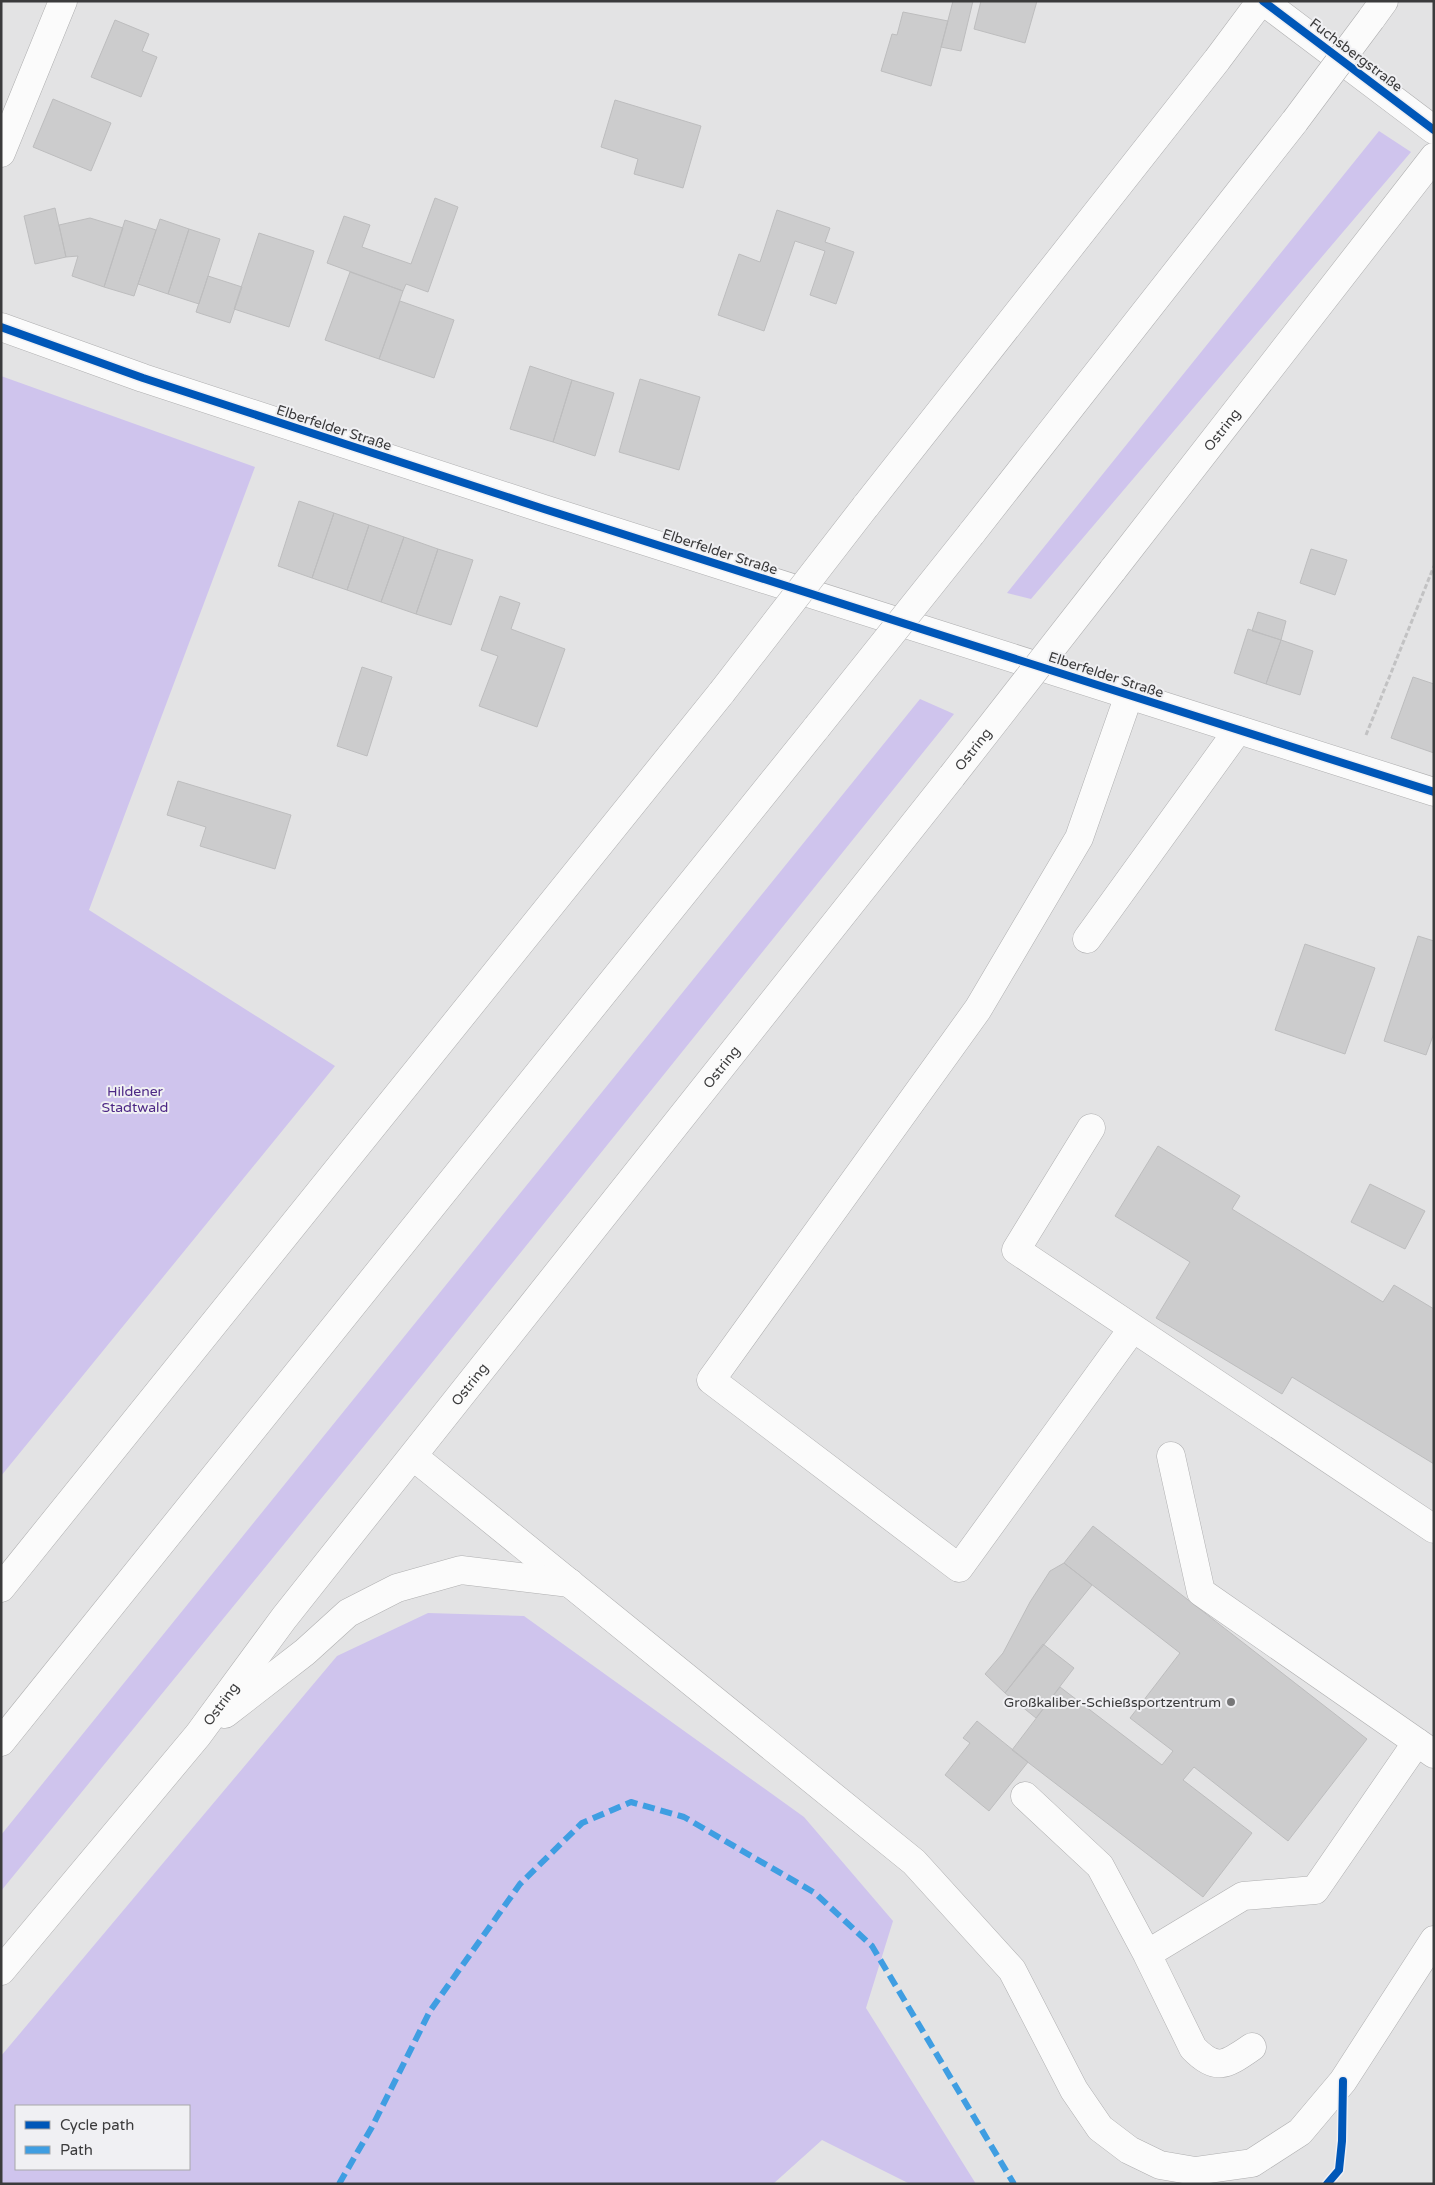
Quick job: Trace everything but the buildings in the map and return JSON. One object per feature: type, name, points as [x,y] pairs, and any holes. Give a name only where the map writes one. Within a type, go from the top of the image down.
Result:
[{"type":"main road","points":[[1,153],[63,1]]},
{"type":"main road","points":[[1,1588],[722,692],[1262,1]]},
{"type":"main road","name":"Fuchsbergstraße","points":[[1262,1],[1434,130]]},
{"type":"main road","points":[[1,1742],[818,727],[1295,121],[1377,10]]},
{"type":"main road","name":"Ostring","points":[[1,1971],[198,1735],[284,1618],[414,1458],[952,776],[1434,157]]},
{"type":"main road","name":"Elberfelder Straße","points":[[1,327],[152,382],[506,497],[1434,792]]},
{"type":"main road","points":[[1129,695],[1079,838],[978,1009],[711,1380],[959,1568],[1133,1328]]},
{"type":"main road","points":[[1087,939],[1238,730]]},
{"type":"main road","points":[[1092,1128],[1016,1250],[1434,1529]]},
{"type":"main road","points":[[1147,1954],[1243,1896],[1315,1890],[1425,1748],[1201,1592],[1171,1456]]},
{"type":"main road","points":[[414,1458],[914,1862],[1012,1970],[1074,2090],[1100,2128],[1129,2150],[1160,2165],[1195,2171],[1252,2164],[1300,2132],[1343,2081],[1434,1940]]},
{"type":"main road","points":[[198,1735],[305,1652],[348,1613],[397,1588],[461,1570],[570,1583]]},
{"type":"main road","points":[[1024,1796],[1100,1866],[1147,1954],[1193,2048],[1204,2060],[1216,2064],[1228,2063],[1252,2047]]},
{"type":"path","points":[[1364,739],[1434,566]]},
{"type":"green space","points":[[1379,131],[1411,152],[1031,599],[1007,593]]},
{"type":"green space","name":"Hildener Stadtwald","points":[[1,376],[255,467],[89,910],[335,1066],[1,1476]]},
{"type":"green space","points":[[920,699],[954,714],[422,1375],[1,1891],[1,1835]]},
{"type":"green space","points":[[428,1613],[524,1616],[804,1817],[893,1921],[866,2008],[976,2184],[910,2184],[822,2140],[773,2184],[1,2184],[1,2056],[337,1656]]},
{"type":"marked path","points":[[339,2184],[372,2127],[430,2011],[520,1884],[582,1823],[631,1802],[684,1817],[815,1893],[872,1946],[1014,2184]]},
{"type":"cycle path","points":[[1263,1],[1434,130]]},
{"type":"cycle path","points":[[1,327],[143,378],[544,509],[1434,792]]},
{"type":"cycle path","points":[[1327,2184],[1339,2170],[1342,2141],[1343,2081]]},
{"type":"place","name":"Großkaliber-Schießsportzentrum","points":[[1231,1702]]}]
